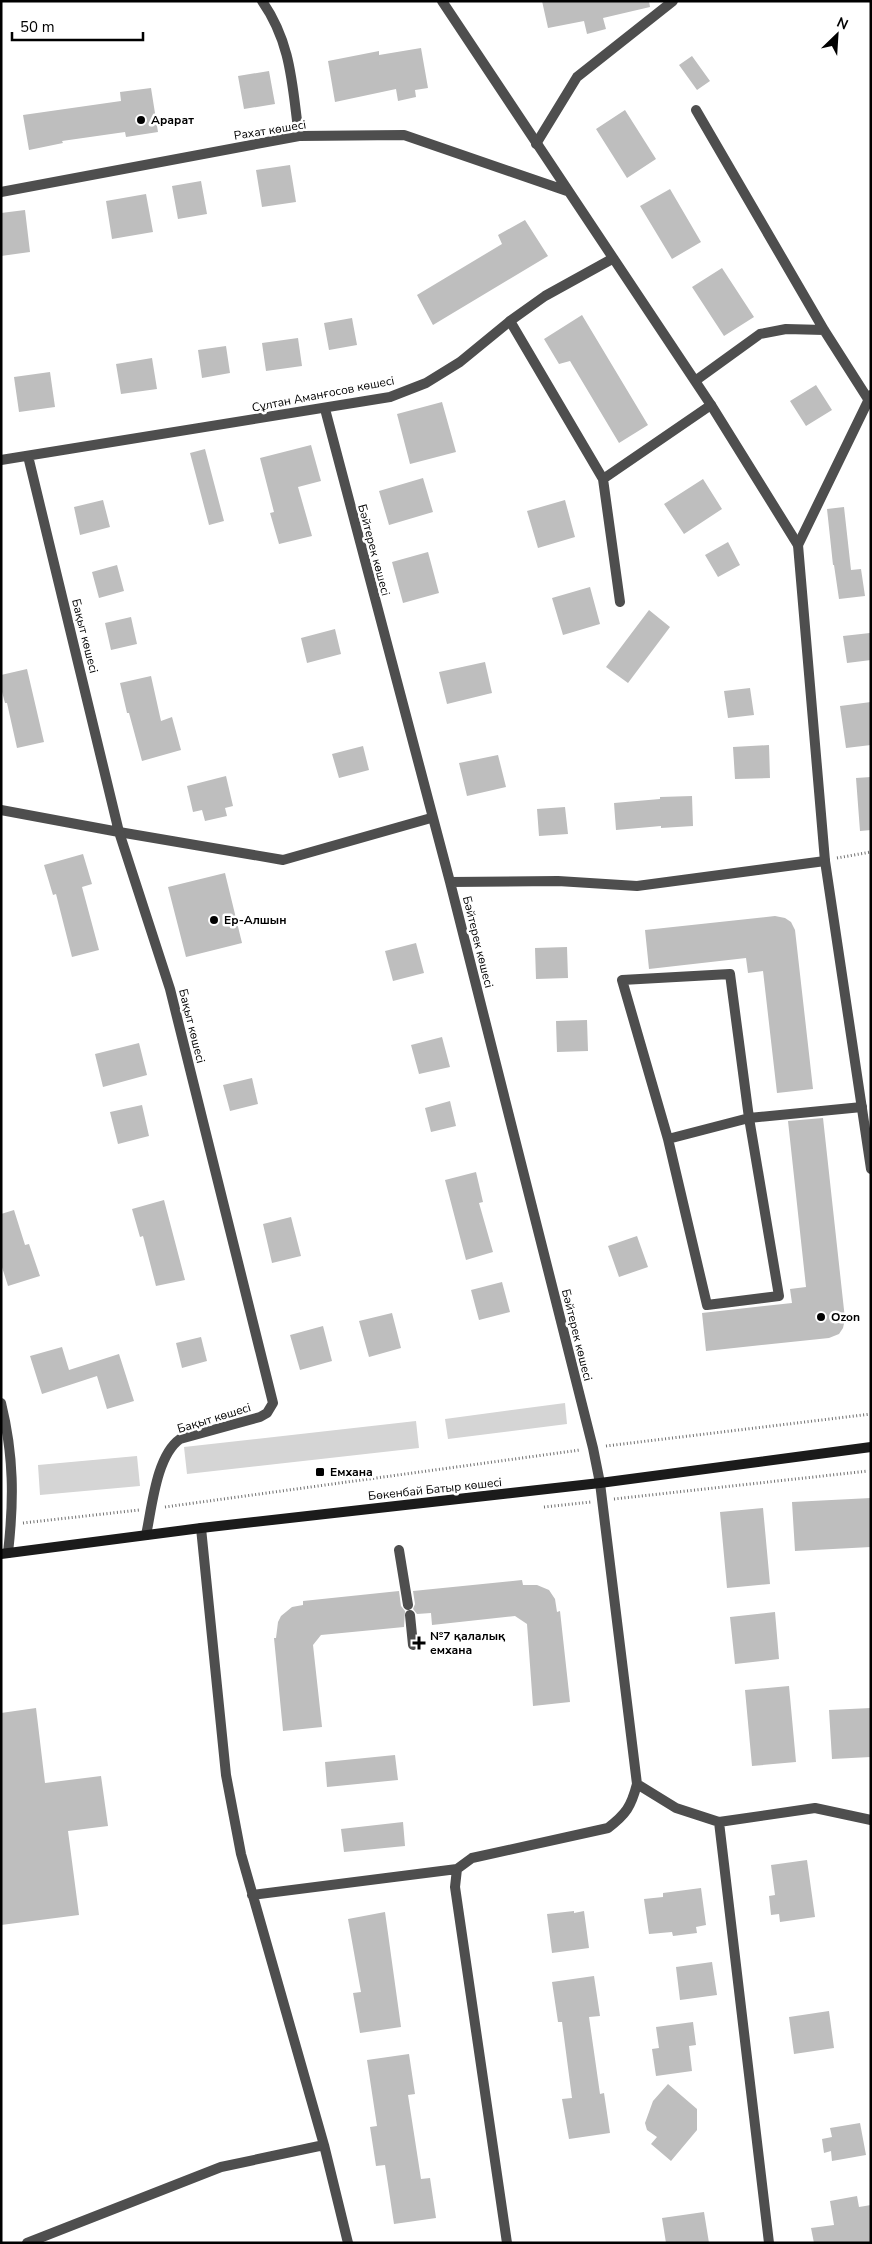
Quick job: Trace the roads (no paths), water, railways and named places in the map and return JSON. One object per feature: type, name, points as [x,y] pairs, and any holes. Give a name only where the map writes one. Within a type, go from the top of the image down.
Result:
[{"type":"main road","name":"Бөкенбай Батыр көшесі","points":[[5,1553],[201,1528],[600,1483],[871,1447]]},
{"type":"street","points":[[262,1],[276,23],[286,46],[299,136]]},
{"type":"street","points":[[442,1],[711,405],[798,545],[825,861],[862,1107],[868,1124],[871,1169]]},
{"type":"street","points":[[536,144],[577,78],[673,1]]},
{"type":"street","points":[[696,110],[824,330],[870,397],[798,545]]},
{"type":"street","name":"Рахат көшесі","points":[[1,192],[299,136],[404,135],[567,191]]},
{"type":"street","name":"Сұлтан Аманғосов көшесі","points":[[1,460],[390,397],[426,384],[460,362],[510,321],[552,292],[612,259]]},
{"type":"street","points":[[510,321],[603,479],[620,602]]},
{"type":"street","points":[[694,381],[760,334],[786,330],[824,330]]},
{"type":"street","points":[[603,479],[711,405]]},
{"type":"street","name":"Бәйтерек көшесі","points":[[325,409],[431,818],[450,882],[593,1448],[600,1483],[637,1784]]},
{"type":"street","name":"Бақыт көшесі","points":[[28,456],[119,832],[170,988],[273,1404],[267,1413],[260,1417],[186,1437],[173,1444],[163,1462],[146,1535]]},
{"type":"street","points":[[1,810],[283,860],[431,818]]},
{"type":"street","points":[[450,882],[558,881],[637,886],[825,861]]},
{"type":"street","points":[[730,974],[749,1118],[779,1296],[707,1305],[668,1139],[622,980],[730,974]]},
{"type":"street","points":[[668,1139],[749,1118],[862,1107]]},
{"type":"street","points":[[1,1403],[12,1460],[11,1524],[5,1553]]},
{"type":"street","points":[[201,1528],[226,1775],[240,1854],[324,2145],[348,2243]]},
{"type":"street","points":[[399,1550],[413,1644]]},
{"type":"street","points":[[252,1895],[458,1869],[472,1858],[608,1828],[625,1815],[637,1784],[676,1808],[719,1822],[815,1808],[871,1820]]},
{"type":"street","points":[[719,1822],[769,2243]]},
{"type":"street","points":[[458,1869],[455,1886],[507,2243]]},
{"type":"street","points":[[27,2243],[221,2167],[324,2145]]},
{"type":"place","name":"Арарат","points":[[141,120]]},
{"type":"place","name":"Ер-Алшын","points":[[214,920]]},
{"type":"place","name":"Ozon","points":[[821,1317]]},
{"type":"place","name":"Емхана","points":[[320,1472]]},
{"type":"place","name":"№7 қалалық емхана","points":[[419,1643]]}]
